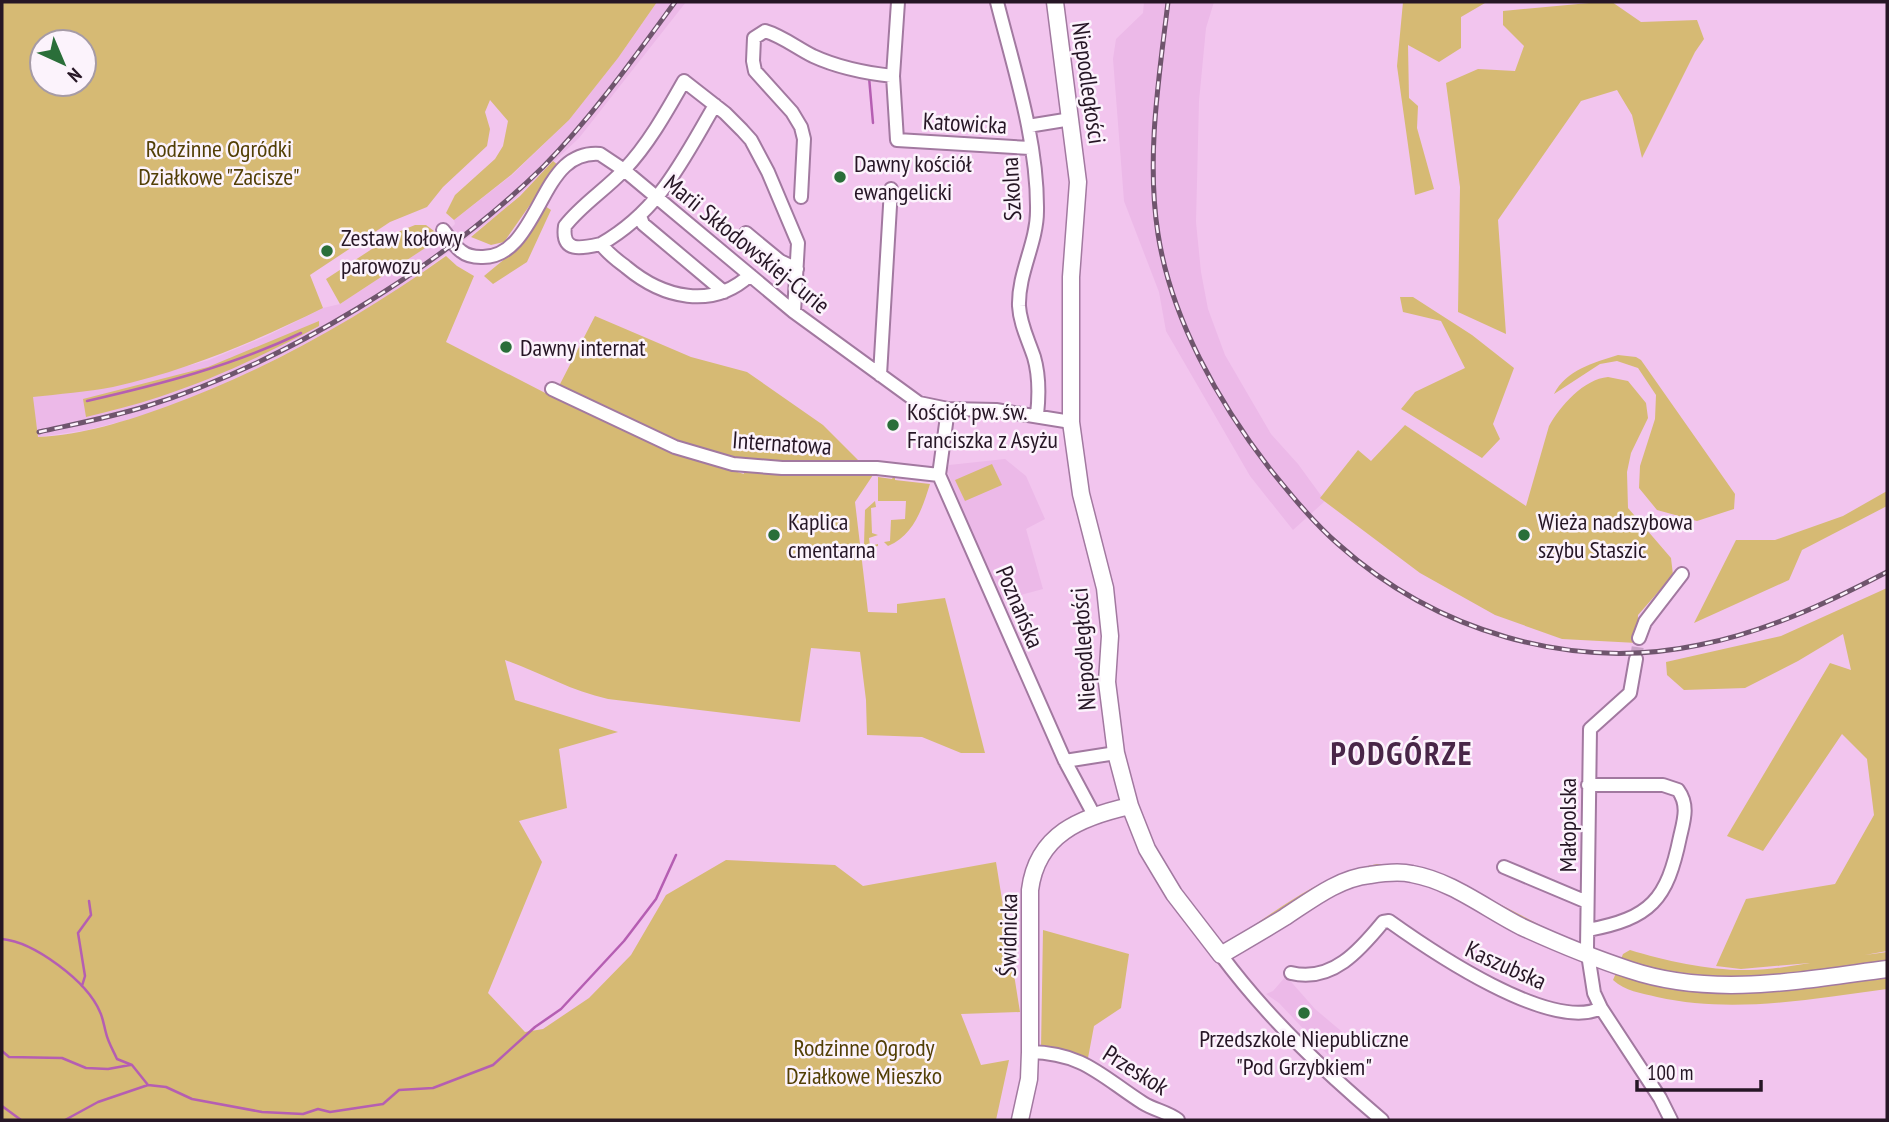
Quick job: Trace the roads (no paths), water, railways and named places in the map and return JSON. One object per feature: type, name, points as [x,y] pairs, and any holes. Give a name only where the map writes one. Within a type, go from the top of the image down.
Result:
[{"type":"main road","name":"Niepodległości","points":[[1055,2],[1078,182],[1071,277],[1071,422],[1081,494],[1105,588],[1110,636],[1107,682],[1116,753],[1130,807],[1147,849],[1196,923],[1222,955]]},
{"type":"main road","name":"Świdnicka","points":[[1020,1120],[1029,1079],[1031,878],[1040,856],[1067,829],[1094,815],[1130,807]]},
{"type":"main road","points":[[1222,955],[1335,886],[1366,875],[1391,873],[1412,874],[1446,886],[1519,925],[1588,954],[1630,971],[1676,981],[1778,984],[1887,969]]},
{"type":"street","points":[[801,197],[804,139],[801,127],[792,112],[755,71],[752,61],[754,38],[761,32],[773,33],[816,57],[848,69],[892,76],[898,2]]},
{"type":"street","name":"Szkolna","points":[[997,2],[1028,126],[1037,212],[1019,294],[1022,325],[1035,360],[1039,403],[1037,415]]},
{"type":"street","name":"Katowicka","points":[[892,76],[897,108],[897,140],[1030,148]]},
{"type":"street","points":[[715,105],[683,163],[657,199],[631,226],[601,244],[583,248],[570,246],[566,240],[563,230],[576,212],[597,197],[624,170],[647,140],[684,80],[715,105],[751,140],[764,163],[798,243],[794,312]]},
{"type":"street","points":[[1028,126],[1071,119]]},
{"type":"street","name":"Marii Skłodowskiej-Curie","points":[[443,230],[463,253],[477,257],[496,256],[513,246],[564,167],[590,153],[600,154],[624,170],[794,312],[919,402],[948,410],[996,410],[1071,422]]},
{"type":"street","points":[[880,375],[891,189]]},
{"type":"street","points":[[640,216],[643,224],[724,292]]},
{"type":"street","points":[[746,233],[785,264],[797,269]]},
{"type":"street","points":[[601,244],[634,274],[669,292],[689,298],[724,292],[740,285],[750,275]]},
{"type":"street","name":"Internatowa","points":[[552,389],[675,447],[733,464],[782,468],[877,468],[939,475]]},
{"type":"street","points":[[939,475],[948,410]]},
{"type":"street","name":"Poznańska","points":[[939,475],[1065,761],[1094,815]]},
{"type":"street","points":[[1639,638],[1645,622],[1682,574]]},
{"type":"street","name":"Małopolska","points":[[1601,1008],[1594,993],[1588,954],[1590,729],[1630,693],[1636,659]]},
{"type":"street","points":[[1065,761],[1116,753]]},
{"type":"street","points":[[1588,785],[1663,785],[1678,790],[1686,804],[1675,859],[1662,891],[1651,904],[1628,920],[1588,930]]},
{"type":"street","points":[[1504,867],[1587,902]]},
{"type":"street","name":"Kaszubska","points":[[1291,973],[1301,975],[1338,965],[1354,956],[1383,922],[1389,921],[1465,972],[1499,989],[1577,1014],[1590,1014],[1601,1008]]},
{"type":"street","name":"Niepodległości","points":[[1222,955],[1264,1007],[1302,1047],[1382,1120]]},
{"type":"street","points":[[1601,1008],[1641,1068],[1671,1120]]},
{"type":"street","name":"Przeskok","points":[[1030,1052],[1088,1064],[1145,1105],[1178,1120]]},
{"type":"waterway","points":[[869,77],[873,123]]},
{"type":"waterway","points":[[87,401],[196,373],[301,333]]},
{"type":"waterway","points":[[65,1120],[98,1102],[148,1085],[166,1087],[192,1099],[262,1112],[303,1114],[318,1109],[330,1112],[383,1104],[399,1090],[433,1088],[493,1065],[535,1027],[561,1009],[624,941],[656,899],[676,855]]},
{"type":"waterway","points":[[82,986],[85,976],[78,933],[91,915],[89,901]]},
{"type":"waterway","points":[[2,939],[29,947],[72,976],[84,988],[100,1012],[117,1059],[132,1065],[148,1085]]},
{"type":"waterway","points":[[2,1051],[9,1057],[62,1058],[86,1068],[108,1069],[130,1065]]},
{"type":"waterway","points":[[2,1106],[21,1120]]},
{"type":"tunnel","points":[[1636,659],[1639,638]]},
{"type":"railway","points":[[39,432],[134,410],[199,388],[305,338],[409,275],[457,241],[543,167],[595,108],[675,2]]},
{"type":"railway","points":[[1168,2],[1155,118],[1153,176],[1158,234],[1174,297],[1199,358],[1232,416],[1286,489],[1338,544],[1376,574],[1417,600],[1461,621],[1507,637],[1554,648],[1602,653],[1651,652],[1724,639],[1796,615],[1887,572]]},
{"type":"place","name":"Dawny kościół ewangelicki","points":[[840,177]]},
{"type":"place","name":"Zestaw kołowy parowozu","points":[[327,251]]},
{"type":"place","name":"Dawny internat","points":[[506,347]]},
{"type":"place","name":"Kościół pw. św. Franciszka z Asyżu","points":[[893,425]]},
{"type":"place","name":"Kaplica cmentarna","points":[[774,535]]},
{"type":"place","name":"Wieża nadszybowa szybu Staszic","points":[[1524,535]]},
{"type":"place","name":"Przedszkole Niepubliczne \"Pod Grzybkiem\"","points":[[1304,1013]]},
{"type":"district","name":"PODGÓRZE","points":[[1402,753]]},
{"type":"park label","name":"Rodzinne Ogródki Działkowe \"Zacisze\"","points":[[219,162]]},
{"type":"park label","name":"Rodzinne Ogrody Działkowe Mieszko","points":[[864,1061]]}]
